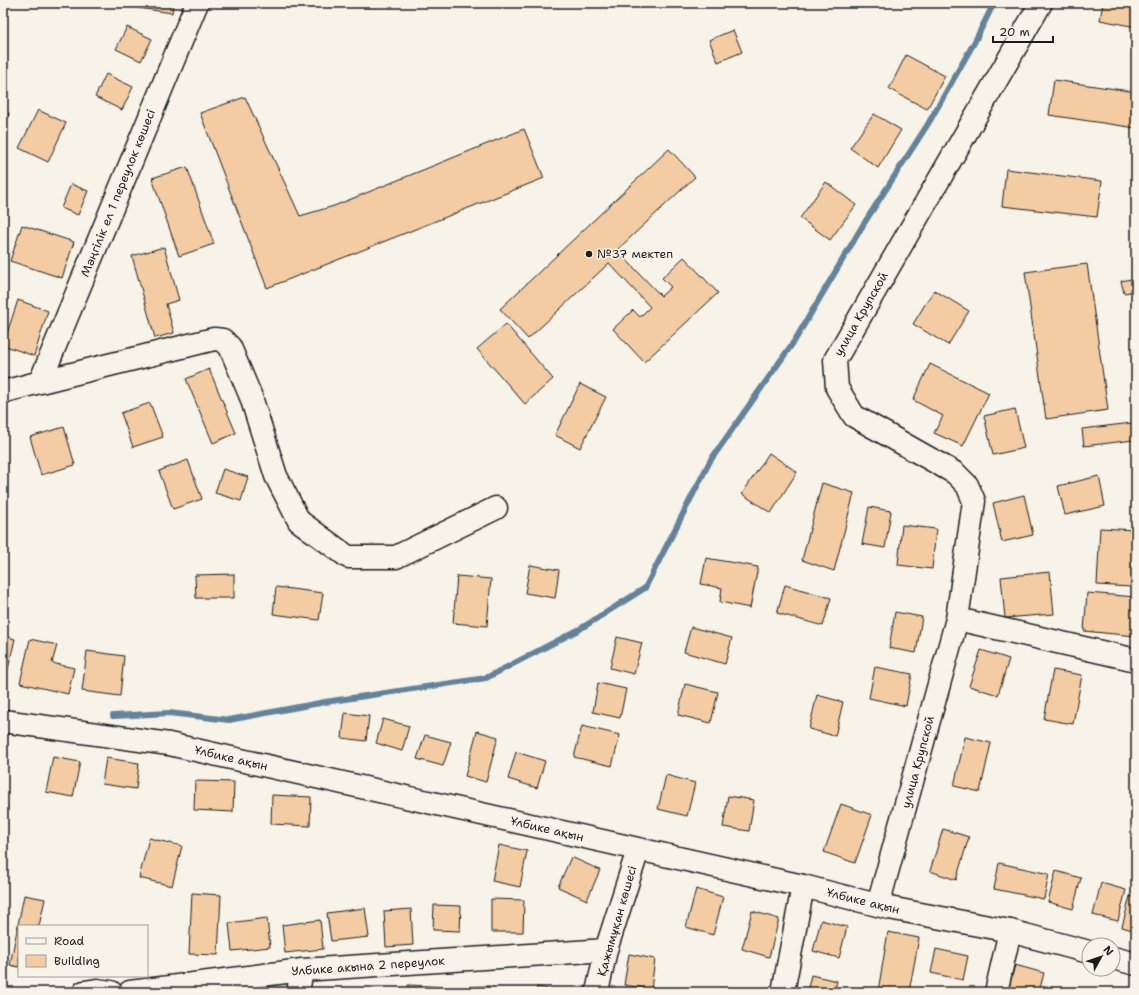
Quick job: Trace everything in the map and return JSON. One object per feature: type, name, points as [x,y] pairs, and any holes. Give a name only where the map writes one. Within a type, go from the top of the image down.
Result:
[{"type":"street","name":"Мәңгілік ел 1 переулок көшесі","points":[[40,382],[197,3]]},
{"type":"street","name":"улица Крупской","points":[[878,904],[957,619],[974,501],[967,485],[955,472],[854,416],[837,388],[835,360],[1041,3]]},
{"type":"street","points":[[3,392],[214,339],[222,340],[230,347],[251,397],[276,476],[299,521],[348,557],[396,557],[496,508]]},
{"type":"street","points":[[957,619],[1136,660]]},
{"type":"street","name":"Ұлбике ақын","points":[[3,721],[169,744],[803,886],[889,908],[1010,931],[1081,950]]},
{"type":"street","name":"Қажымұқан көшесі","points":[[597,992],[606,950],[638,850]]},
{"type":"street","points":[[783,992],[803,886]]},
{"type":"street","points":[[996,992],[1010,931]]},
{"type":"street","name":"Улбике акына 2 переулок","points":[[130,992],[302,970],[606,950]]},
{"type":"street","points":[[1121,960],[1136,964]]},
{"type":"street","points":[[298,992],[302,970]]},
{"type":"street","points":[[84,992],[97,990],[111,992]]},
{"type":"building","points":[[133,3],[173,3],[172,13],[132,7]]},
{"type":"building","points":[[1103,3],[1136,3],[1136,27],[1100,20]]},
{"type":"building","points":[[127,27],[152,39],[141,61],[116,49]]},
{"type":"building","points":[[733,30],[742,52],[718,62],[709,40]]},
{"type":"building","points":[[906,55],[945,76],[927,109],[889,89]]},
{"type":"building","points":[[106,74],[133,87],[122,110],[95,97]]},
{"type":"building","points":[[1054,80],[1136,92],[1136,128],[1049,115]]},
{"type":"building","points":[[245,97],[300,216],[334,206],[524,129],[544,178],[267,288],[200,113]]},
{"type":"building","points":[[38,110],[66,123],[48,162],[19,148]]},
{"type":"building","points":[[3,111],[9,113],[3,136]]},
{"type":"building","points":[[874,114],[901,130],[878,168],[850,148]]},
{"type":"building","name":"№37 мектеп","points":[[669,149],[695,177],[617,250],[661,296],[671,287],[662,278],[684,257],[718,293],[644,362],[613,329],[633,310],[640,317],[650,307],[609,263],[528,339],[500,309]]},
{"type":"building","points":[[187,167],[214,244],[179,256],[152,178]]},
{"type":"building","points":[[1006,169],[1102,181],[1097,217],[1002,206]]},
{"type":"building","points":[[826,182],[856,205],[830,240],[800,218]]},
{"type":"building","points":[[71,184],[88,191],[78,215],[61,208]]},
{"type":"building","points":[[22,225],[74,242],[62,278],[10,261]]},
{"type":"building","points":[[164,247],[179,300],[166,304],[174,333],[155,338],[132,256]]},
{"type":"building","points":[[1087,264],[1108,410],[1046,419],[1025,272]]},
{"type":"building","points":[[1136,278],[1136,291],[1124,293],[1121,281]]},
{"type":"building","points":[[934,290],[969,311],[948,345],[913,324]]},
{"type":"building","points":[[18,300],[48,311],[34,356],[3,345]]},
{"type":"building","points":[[506,324],[553,379],[525,404],[477,349]]},
{"type":"building","points":[[930,364],[989,393],[963,446],[934,433],[943,416],[913,400]]},
{"type":"building","points":[[209,369],[236,433],[213,443],[186,379]]},
{"type":"building","points":[[580,384],[606,397],[580,448],[555,435]]},
{"type":"building","points":[[150,403],[163,437],[133,447],[121,413]]},
{"type":"building","points":[[1015,409],[1024,448],[993,455],[984,416]]},
{"type":"building","points":[[1132,423],[1134,440],[1084,446],[1082,429]]},
{"type":"building","points":[[64,427],[75,465],[41,475],[30,437]]},
{"type":"building","points":[[769,453],[797,472],[771,513],[742,494]]},
{"type":"building","points":[[188,460],[202,499],[173,509],[159,471]]},
{"type":"building","points":[[223,469],[248,477],[241,501],[215,493]]},
{"type":"building","points":[[1099,476],[1105,506],[1065,515],[1058,486]]},
{"type":"building","points":[[822,483],[854,493],[834,571],[802,560]]},
{"type":"building","points":[[1136,492],[1136,535],[1135,535]]},
{"type":"building","points":[[1024,495],[1033,535],[1002,542],[993,503]]},
{"type":"building","points":[[869,507],[891,511],[885,548],[862,544]]},
{"type":"building","points":[[902,525],[936,529],[932,569],[898,565]]},
{"type":"building","points":[[1100,528],[1135,530],[1131,587],[1097,585]]},
{"type":"building","points":[[706,558],[758,567],[750,608],[720,602],[722,588],[701,584]]},
{"type":"building","points":[[530,565],[559,570],[555,598],[525,593]]},
{"type":"building","points":[[1050,572],[1054,614],[1005,618],[1001,577]]},
{"type":"building","points":[[234,574],[234,598],[196,598],[195,575]]},
{"type":"building","points":[[457,576],[491,579],[487,626],[453,623]]},
{"type":"building","points":[[785,585],[831,598],[823,626],[777,613]]},
{"type":"building","points":[[276,587],[323,593],[319,620],[273,614]]},
{"type":"building","points":[[1087,593],[1136,597],[1135,636],[1084,631]]},
{"type":"building","points":[[895,612],[922,617],[916,653],[889,648]]},
{"type":"building","points":[[691,627],[732,638],[725,664],[684,652]]},
{"type":"building","points":[[3,636],[15,639],[4,686],[3,686]]},
{"type":"building","points":[[617,637],[642,643],[634,674],[610,668]]},
{"type":"building","points":[[30,639],[57,645],[52,663],[74,668],[68,694],[20,683]]},
{"type":"building","points":[[981,650],[1009,659],[998,695],[969,686]]},
{"type":"building","points":[[87,651],[124,656],[120,696],[82,691]]},
{"type":"building","points":[[875,667],[912,674],[906,706],[869,698]]},
{"type":"building","points":[[1053,670],[1082,675],[1073,724],[1044,719]]},
{"type":"building","points":[[598,683],[626,689],[620,718],[593,712]]},
{"type":"building","points":[[685,684],[718,692],[711,723],[678,715]]},
{"type":"building","points":[[817,695],[843,702],[835,736],[809,729]]},
{"type":"building","points":[[345,713],[369,716],[366,741],[342,738]]},
{"type":"building","points":[[383,719],[409,726],[402,751],[376,743]]},
{"type":"building","points":[[582,726],[620,735],[612,766],[574,757]]},
{"type":"building","points":[[477,731],[498,737],[486,782],[465,776]]},
{"type":"building","points":[[425,735],[451,742],[443,766],[417,759]]},
{"type":"building","points":[[965,737],[991,743],[980,792],[954,786]]},
{"type":"building","points":[[516,752],[545,761],[537,788],[508,779]]},
{"type":"building","points":[[53,757],[80,762],[73,797],[46,792]]},
{"type":"building","points":[[106,758],[139,763],[136,789],[102,784]]},
{"type":"building","points":[[666,775],[695,783],[687,816],[658,809]]},
{"type":"building","points":[[195,781],[234,782],[233,812],[194,810]]},
{"type":"building","points":[[272,795],[311,797],[310,826],[271,824]]},
{"type":"building","points":[[728,796],[754,800],[749,831],[723,827]]},
{"type":"building","points":[[841,804],[872,815],[855,863],[824,852]]},
{"type":"building","points":[[943,829],[969,837],[956,880],[930,871]]},
{"type":"building","points":[[149,838],[182,846],[172,886],[139,878]]},
{"type":"building","points":[[499,845],[527,851],[520,887],[492,881]]},
{"type":"building","points":[[571,857],[600,870],[587,900],[558,887]]},
{"type":"building","points":[[999,863],[1049,874],[1044,899],[994,889]]},
{"type":"building","points":[[1056,871],[1081,878],[1073,909],[1048,902]]},
{"type":"building","points":[[1101,883],[1126,890],[1118,921],[1093,915]]},
{"type":"building","points":[[696,889],[723,897],[713,935],[686,927]]},
{"type":"building","points":[[192,893],[221,895],[218,955],[189,954]]},
{"type":"building","points":[[24,895],[45,899],[39,925],[18,925]]},
{"type":"building","points":[[1130,896],[1136,898],[1136,931],[1122,927]]},
{"type":"building","points":[[491,899],[524,900],[523,932],[491,932]]},
{"type":"building","points":[[434,905],[461,906],[460,931],[433,930]]},
{"type":"building","points":[[365,908],[369,937],[331,941],[327,913]]},
{"type":"building","points":[[411,909],[413,945],[386,947],[384,911]]},
{"type":"building","points":[[752,911],[779,919],[769,957],[742,949]]},
{"type":"building","points":[[267,918],[270,947],[232,951],[229,923]]},
{"type":"building","points":[[320,920],[323,949],[285,953],[282,925]]},
{"type":"building","points":[[821,920],[847,927],[839,958],[813,951]]},
{"type":"building","points":[[18,925],[18,967],[10,965]]},
{"type":"building","points":[[888,932],[919,938],[909,992],[878,991]]},
{"type":"building","points":[[936,949],[968,956],[963,980],[931,973]]},
{"type":"building","points":[[629,954],[655,959],[651,989],[624,985]]},
{"type":"building","points":[[1015,965],[1044,973],[1039,992],[1008,991]]},
{"type":"building","points":[[811,975],[837,981],[834,992],[807,992]]},
{"type":"building","points":[[408,985],[447,987],[447,992],[408,992]]},
{"type":"building","points":[[490,986],[490,992],[460,992],[459,987]]},
{"type":"building","points":[[537,987],[565,992],[536,992]]},
{"type":"building","points":[[371,989],[398,991],[398,992],[371,992]]},
{"type":"waterway","points":[[113,716],[169,713],[229,720],[325,702],[486,678],[580,629],[645,588],[710,461],[795,340],[863,225],[928,124],[975,41],[994,3]]},
{"type":"place","name":"№37 мектеп","points":[[589,254]]}]
